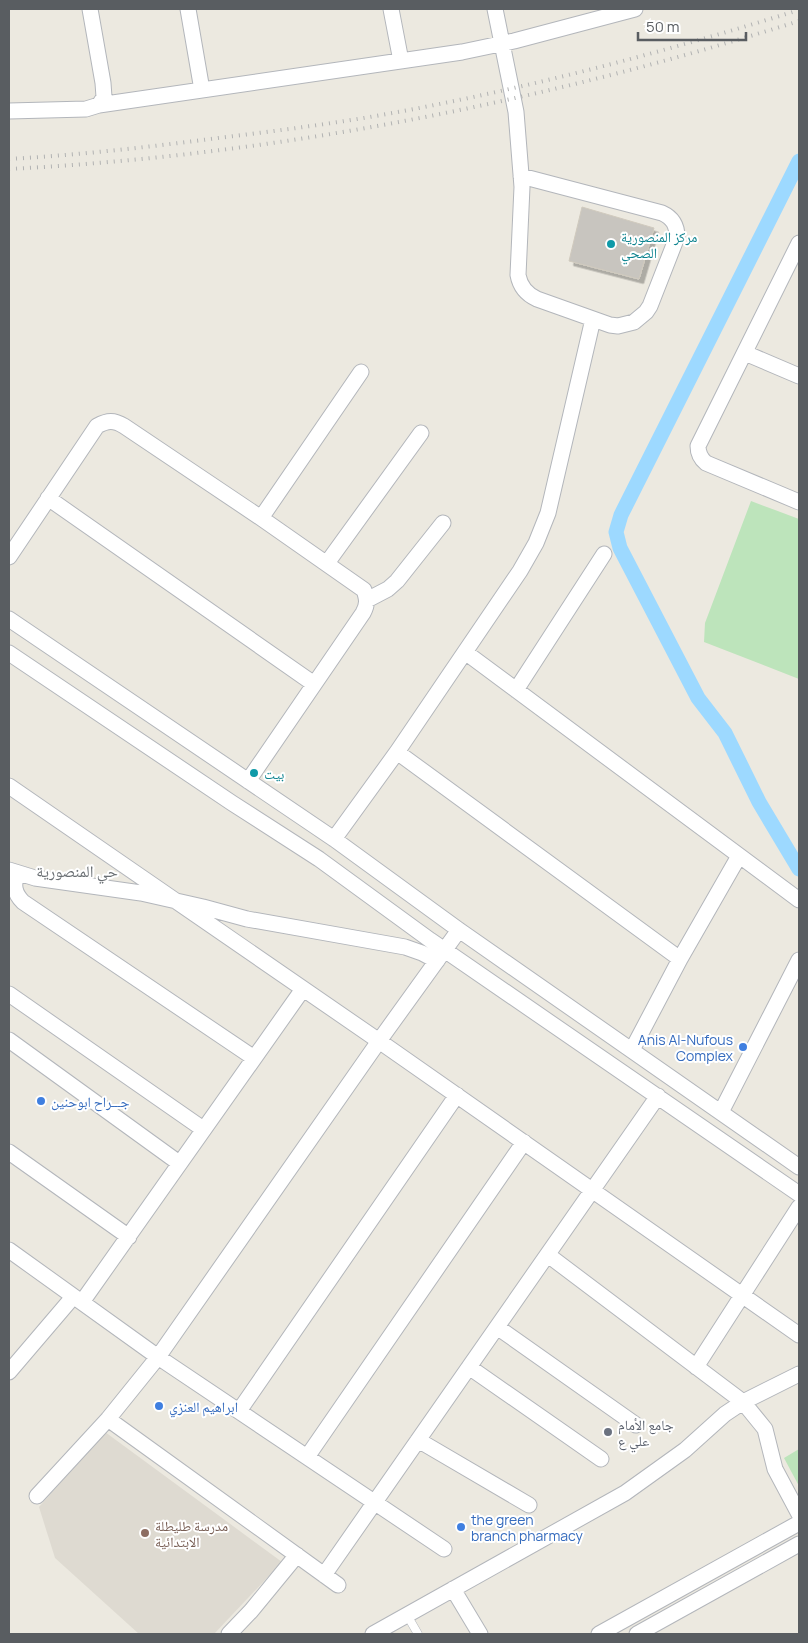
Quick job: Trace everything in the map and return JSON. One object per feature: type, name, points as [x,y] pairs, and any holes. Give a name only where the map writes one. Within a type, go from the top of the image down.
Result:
[{"type":"street","points":[[90,9],[103,82],[104,96],[99,106]]},
{"type":"street","points":[[188,9],[202,90]]},
{"type":"street","points":[[391,9],[401,61]]},
{"type":"street","points":[[495,9],[516,112],[521,176],[518,274],[521,286],[536,300],[618,326],[634,322],[646,312],[675,242],[677,231],[674,222],[662,213],[521,176]]},
{"type":"street","points":[[9,111],[86,109],[401,61],[502,44],[599,14],[635,9]]},
{"type":"street","points":[[797,252],[744,352],[698,446],[699,455],[706,463],[799,502]]},
{"type":"street","points":[[334,839],[397,752],[520,571],[536,543],[548,513],[593,318]]},
{"type":"street","points":[[744,352],[799,376]]},
{"type":"street","points":[[261,518],[361,372]]},
{"type":"street","points":[[9,557],[97,426],[106,421],[116,421],[364,590],[367,600],[363,613],[248,781]]},
{"type":"street","points":[[327,563],[421,433]]},
{"type":"street","points":[[48,498],[314,684]]},
{"type":"street","points":[[367,600],[378,595],[397,581],[443,523]]},
{"type":"street","points":[[516,690],[604,554]]},
{"type":"street","points":[[9,619],[334,839],[459,930],[799,1167]]},
{"type":"street","points":[[465,652],[799,900]]},
{"type":"street","points":[[9,653],[232,803],[319,859],[441,956],[658,1096],[799,1194]]},
{"type":"street","points":[[397,752],[680,959]]},
{"type":"street","points":[[9,786],[379,1041],[799,1335]]},
{"type":"street","points":[[632,1050],[680,959],[739,856]]},
{"type":"street","points":[[254,1058],[23,902],[14,887],[13,872],[35,878],[173,899],[247,919],[405,947],[441,956]]},
{"type":"street","points":[[37,1496],[108,1419],[158,1357],[459,930]]},
{"type":"street","points":[[721,1112],[799,960]]},
{"type":"street","points":[[9,1372],[78,1299],[129,1237],[179,1163],[304,989]]},
{"type":"street","points":[[9,994],[203,1129]]},
{"type":"street","points":[[9,1040],[179,1163]]},
{"type":"street","points":[[239,1411],[457,1096]]},
{"type":"street","points":[[324,1575],[658,1096]]},
{"type":"street","points":[[307,1457],[524,1142]]},
{"type":"street","points":[[9,1152],[129,1237]]},
{"type":"street","points":[[696,1367],[799,1207]]},
{"type":"street","points":[[9,1250],[158,1357],[444,1548]]},
{"type":"street","points":[[548,1254],[743,1402],[765,1429],[775,1469],[799,1514]]},
{"type":"street","points":[[497,1327],[636,1426]]},
{"type":"street","points":[[470,1367],[601,1459]]},
{"type":"street","points":[[373,1634],[625,1493],[685,1450],[725,1414],[743,1402],[799,1374]]},
{"type":"street","points":[[108,1419],[338,1585]]},
{"type":"street","points":[[418,1440],[529,1505]]},
{"type":"street","points":[[599,1634],[799,1523]]},
{"type":"street","points":[[637,1634],[799,1544]]},
{"type":"street","points":[[229,1634],[297,1556]]},
{"type":"street","points":[[453,1589],[480,1634]]},
{"type":"lane","points":[[407,1615],[418,1634]]},
{"type":"shaded area","name":"مدرسة طليطلة الابتدائية","points":[[105,1432],[282,1562],[214,1634],[139,1634],[55,1558],[39,1507]]},
{"type":"green space","points":[[751,501],[799,519],[799,679],[704,642],[705,623]]},
{"type":"green space","points":[[799,1449],[799,1486],[784,1458]]},
{"type":"building","name":"مركز المنصورية الصحي","points":[[582,207],[654,228],[639,279],[569,261]]},
{"type":"waterway","points":[[799,161],[621,515],[616,532],[620,548],[698,698],[725,733],[759,802],[799,869]]},
{"type":"railway","points":[[9,159],[166,145],[387,114],[543,81],[697,40],[799,10]]},
{"type":"railway","points":[[9,169],[110,162],[210,151],[310,137],[409,120],[507,100],[605,76],[703,50],[799,21]]},
{"type":"place","name":"مركز المنصورية الصحي","points":[[611,244]]},
{"type":"place","name":"بيت","points":[[254,773]]},
{"type":"place","name":"Anis Al-Nufous Complex","points":[[743,1047]]},
{"type":"place","name":"جـــراح ابوحنين","points":[[41,1101]]},
{"type":"place","name":"ابراهيم العنزي","points":[[159,1406]]},
{"type":"place","name":"جامع الأمام علي ع","points":[[608,1432]]},
{"type":"place","name":"the green branch pharmacy","points":[[461,1527]]},
{"type":"place","name":"مدرسة طليطلة الابتدائية","points":[[145,1533]]},
{"type":"district","name":"حي المنصورية","points":[[77,871]]}]
